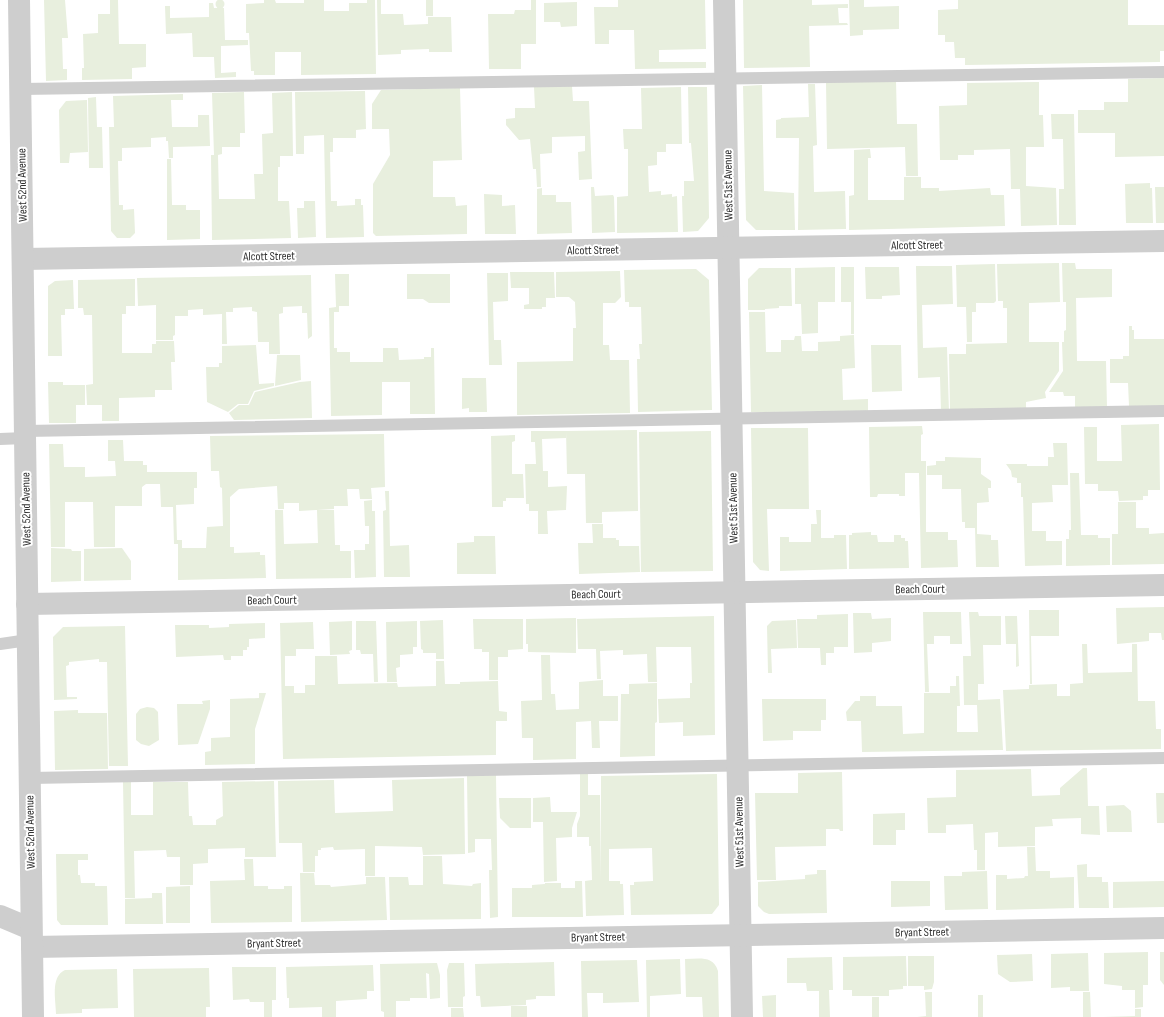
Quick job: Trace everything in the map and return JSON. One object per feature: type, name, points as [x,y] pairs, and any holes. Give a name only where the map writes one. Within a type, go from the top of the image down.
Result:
[{"type":"street","name":"West 52nd Avenue","points":[[20,0],[33,1017]]},
{"type":"street","name":"West 51st Avenue","points":[[724,0],[742,1017]]},
{"type":"street","name":"Alcott Street","points":[[23,259],[1164,242]]},
{"type":"street","name":"Beach Court","points":[[27,604],[1164,585]]},
{"type":"street","points":[[0,916],[32,938]]},
{"type":"street","name":"Bryant Street","points":[[32,938],[741,935],[1164,928]]},
{"type":"lane","points":[[21,89],[1164,72]]},
{"type":"lane","points":[[0,439],[25,435],[1164,411]]},
{"type":"lane","points":[[0,644],[28,640]]},
{"type":"lane","points":[[30,778],[1164,758]]},
{"type":"green space","points":[[44,0],[65,0],[68,38],[62,38],[63,69],[67,69],[67,80],[46,81]]},
{"type":"green space","points":[[110,0],[118,0],[119,44],[146,44],[146,67],[132,68],[132,79],[82,80],[82,68],[84,68],[83,34],[98,33],[98,14],[110,14]]},
{"type":"green space","points":[[218,0],[222,0],[224,4],[222,8],[218,8],[216,6],[216,2]]},
{"type":"green space","points":[[264,0],[275,0],[276,3],[304,3],[304,0],[324,0],[324,11],[349,11],[349,3],[367,3],[367,0],[375,0],[376,74],[301,75],[301,52],[275,52],[275,75],[254,75],[254,71],[251,71],[249,33],[246,33],[246,4],[264,3]]},
{"type":"green space","points":[[377,0],[381,0],[381,14],[403,14],[404,25],[428,24],[428,17],[451,17],[452,52],[429,52],[429,49],[401,50],[401,54],[378,55]]},
{"type":"green space","points":[[426,0],[433,0],[433,16],[426,16]]},
{"type":"green space","points":[[531,0],[536,0],[536,44],[521,44],[521,69],[489,69],[488,14],[514,14],[515,10],[531,10]]},
{"type":"green space","points":[[618,0],[705,0],[706,49],[659,50],[659,62],[706,62],[706,68],[635,69],[634,30],[609,30],[609,44],[595,44],[594,7],[618,7]]},
{"type":"green space","points":[[743,0],[812,0],[812,5],[848,4],[848,8],[838,8],[839,23],[847,23],[848,25],[809,26],[810,67],[744,68]]},
{"type":"green space","points":[[849,0],[864,0],[864,7],[899,6],[899,29],[863,30],[863,35],[850,36]]},
{"type":"green space","points":[[958,0],[1128,0],[1128,25],[1164,25],[1164,51],[1160,51],[1160,62],[965,65],[965,58],[955,58],[954,42],[945,42],[945,35],[938,35],[938,10],[958,9]]},
{"type":"green space","points":[[577,2],[577,26],[561,27],[560,22],[544,22],[544,3]]},
{"type":"green space","points":[[209,3],[213,3],[214,8],[224,8],[225,40],[248,40],[248,45],[221,46],[221,73],[236,72],[236,77],[215,78],[214,57],[193,57],[192,33],[166,34],[165,6],[170,6],[170,18],[209,17]]},
{"type":"green space","points":[[1164,78],[1164,156],[1115,157],[1115,133],[1078,133],[1078,110],[1104,110],[1104,102],[1128,102],[1128,79]]},
{"type":"green space","points":[[896,80],[897,124],[917,124],[918,176],[906,176],[905,147],[827,149],[826,82]]},
{"type":"green space","points":[[1039,82],[1039,115],[1043,115],[1044,147],[1026,147],[1026,186],[1056,188],[1057,225],[1021,226],[1020,189],[1011,189],[1010,149],[974,150],[974,155],[958,155],[958,160],[940,160],[939,106],[967,105],[967,83]]},
{"type":"green space","points":[[808,84],[815,84],[817,145],[813,146],[814,192],[845,191],[846,229],[798,230],[799,138],[776,138],[776,120],[781,118],[809,117]]},
{"type":"green space","points":[[762,85],[764,191],[794,193],[795,230],[756,230],[746,220],[743,86]]},
{"type":"green space","points":[[572,86],[573,101],[589,101],[592,179],[579,180],[578,152],[585,151],[585,136],[552,137],[552,153],[540,154],[541,187],[537,187],[536,169],[533,169],[530,139],[519,140],[506,125],[506,119],[515,118],[515,108],[535,108],[534,87]]},
{"type":"green space","points":[[681,87],[682,144],[666,144],[666,152],[657,152],[657,165],[648,166],[649,192],[661,191],[661,195],[672,194],[672,197],[677,196],[678,232],[617,233],[617,197],[628,196],[628,149],[624,149],[623,129],[642,129],[641,88]]},
{"type":"green space","points":[[688,87],[707,87],[709,218],[698,231],[683,232],[682,196],[684,196],[684,181],[694,181],[691,143],[689,143]]},
{"type":"green space","points":[[460,88],[462,160],[433,161],[433,197],[455,197],[456,206],[467,205],[467,234],[376,236],[373,233],[373,184],[390,155],[389,129],[372,129],[372,104],[381,90]]},
{"type":"green space","points":[[365,91],[366,129],[356,130],[356,138],[333,138],[333,152],[330,152],[331,201],[337,201],[337,206],[355,205],[355,199],[361,199],[361,205],[363,205],[364,237],[326,238],[324,135],[304,136],[304,154],[296,154],[295,92]]},
{"type":"green space","points":[[244,92],[245,133],[240,133],[240,147],[222,147],[222,154],[218,155],[219,199],[255,199],[254,174],[263,174],[262,134],[273,133],[272,93],[292,92],[293,156],[280,156],[280,167],[278,167],[278,201],[289,201],[291,238],[212,240],[211,155],[214,155],[212,93]]},
{"type":"green space","points":[[183,94],[183,100],[171,100],[172,127],[198,127],[198,115],[209,115],[210,146],[173,147],[173,158],[169,158],[168,141],[166,141],[166,137],[151,138],[151,147],[122,148],[122,161],[118,161],[119,205],[123,205],[123,210],[134,209],[135,233],[130,238],[117,238],[111,231],[109,127],[114,127],[113,96]]},
{"type":"green space","points":[[96,97],[97,127],[102,127],[103,168],[89,168],[88,98]]},
{"type":"green space","points":[[87,100],[88,152],[70,153],[69,163],[60,163],[59,110],[66,101]]},
{"type":"green space","points":[[1051,114],[1074,114],[1076,225],[1059,225],[1059,189],[1064,189],[1063,139],[1052,139]]},
{"type":"green space","points":[[870,149],[871,158],[868,158],[868,200],[904,200],[904,177],[921,177],[921,188],[939,188],[939,191],[990,188],[991,195],[1004,195],[1005,226],[849,230],[849,196],[854,195],[854,150]]},
{"type":"green space","points":[[167,159],[171,159],[172,205],[186,205],[186,210],[200,210],[200,239],[167,240]]},
{"type":"green space","points":[[1150,183],[1150,188],[1152,188],[1153,223],[1126,223],[1125,184]]},
{"type":"green space","points":[[591,187],[594,187],[595,196],[613,195],[615,232],[592,233]]},
{"type":"green space","points":[[1155,187],[1164,187],[1164,223],[1156,223]]},
{"type":"green space","points":[[542,188],[542,195],[556,195],[556,202],[571,202],[572,233],[537,234],[537,189]]},
{"type":"green space","points":[[484,194],[502,195],[502,206],[515,205],[516,234],[485,234]]},
{"type":"green space","points":[[304,201],[315,201],[316,237],[298,238],[297,208],[304,208]]},
{"type":"green space","points":[[1059,263],[1060,302],[1029,303],[1029,342],[1059,342],[1059,371],[1045,392],[1046,398],[1026,402],[1026,410],[950,412],[949,354],[966,354],[966,344],[1007,343],[1007,308],[1003,308],[1003,301],[998,301],[997,264]]},
{"type":"green space","points":[[1062,263],[1075,263],[1076,269],[1112,269],[1112,297],[1076,298],[1077,361],[1106,361],[1107,408],[1075,409],[1075,396],[1064,396],[1063,392],[1049,392],[1063,371],[1062,342],[1064,342],[1064,331],[1066,330],[1066,302],[1063,302]]},
{"type":"green space","points":[[995,264],[996,301],[994,303],[976,303],[976,312],[972,312],[972,342],[967,342],[966,307],[957,307],[956,265]]},
{"type":"green space","points":[[916,266],[952,266],[953,304],[922,305],[923,348],[947,347],[949,412],[941,412],[940,377],[918,378]]},
{"type":"green space","points":[[835,267],[835,302],[818,302],[818,333],[802,334],[801,304],[795,304],[795,268]]},
{"type":"green space","points":[[841,267],[854,267],[854,334],[851,334],[851,302],[841,302]]},
{"type":"green space","points":[[865,267],[899,267],[900,295],[882,296],[882,299],[866,299]]},
{"type":"green space","points":[[759,268],[791,268],[792,306],[779,306],[779,308],[765,310],[748,310],[748,279]]},
{"type":"green space","points":[[696,269],[709,280],[712,410],[638,412],[637,359],[640,359],[639,344],[642,344],[641,307],[629,307],[629,302],[625,302],[624,270]]},
{"type":"green space","points":[[620,271],[621,297],[615,303],[603,303],[603,345],[609,345],[610,360],[629,360],[630,413],[517,415],[517,362],[573,361],[573,328],[576,328],[575,302],[569,297],[556,297],[556,272]]},
{"type":"green space","points":[[510,272],[554,272],[555,298],[546,298],[546,307],[542,307],[542,309],[524,309],[524,305],[529,304],[529,288],[511,288]]},
{"type":"green space","points":[[487,273],[508,273],[508,301],[493,302],[494,340],[501,340],[502,365],[489,365]]},
{"type":"green space","points":[[335,274],[349,274],[349,306],[339,306],[339,312],[334,312],[334,348],[337,348],[337,352],[350,352],[350,362],[383,362],[383,348],[398,348],[399,360],[424,359],[424,357],[431,357],[431,348],[434,348],[435,414],[410,414],[410,382],[382,382],[382,415],[331,416],[329,308],[336,307]]},
{"type":"green space","points":[[407,274],[450,274],[450,303],[429,303],[423,299],[407,299]]},
{"type":"green space","points":[[311,275],[312,336],[308,339],[307,313],[302,313],[302,306],[283,307],[283,313],[279,314],[280,354],[269,354],[269,342],[258,342],[257,312],[252,311],[252,307],[233,308],[233,312],[226,312],[227,344],[222,344],[222,314],[203,315],[203,309],[188,310],[188,316],[175,316],[175,335],[173,336],[173,340],[156,340],[156,305],[138,306],[137,278]]},
{"type":"green space","points":[[135,279],[135,306],[126,306],[126,314],[122,314],[122,353],[152,353],[152,344],[156,344],[156,341],[174,341],[175,362],[171,362],[172,390],[155,390],[155,397],[119,398],[119,421],[102,421],[102,405],[87,405],[86,385],[93,384],[92,315],[84,315],[83,308],[78,308],[78,280]]},
{"type":"green space","points":[[73,280],[74,309],[65,309],[65,315],[61,315],[62,356],[48,356],[48,286],[55,281]]},
{"type":"green space","points":[[749,312],[765,312],[766,352],[781,352],[781,340],[794,340],[795,336],[801,336],[802,351],[818,351],[818,342],[840,341],[840,336],[854,335],[855,368],[842,369],[843,400],[868,399],[868,411],[751,412]]},
{"type":"green space","points":[[1129,326],[1132,326],[1132,330],[1134,330],[1134,339],[1164,339],[1164,406],[1129,406],[1128,383],[1110,383],[1110,359],[1123,359],[1123,356],[1129,356]]},
{"type":"green space","points":[[256,345],[259,384],[274,383],[274,386],[254,391],[248,404],[238,404],[228,412],[207,402],[206,367],[219,367],[219,363],[222,363],[222,346]]},
{"type":"green space","points":[[871,345],[901,345],[902,391],[872,392]]},
{"type":"green space","points":[[277,355],[300,355],[301,380],[275,386]]},
{"type":"green space","points":[[462,378],[486,378],[487,412],[469,412],[469,408],[462,409]]},
{"type":"green space","points":[[311,381],[312,418],[234,420],[229,413],[239,405],[249,405],[255,392]]},
{"type":"green space","points":[[48,382],[63,382],[63,385],[85,385],[85,405],[76,405],[76,423],[49,423]]},
{"type":"green space","points":[[1159,424],[1160,490],[1148,490],[1148,496],[1143,496],[1143,500],[1119,501],[1118,491],[1098,491],[1098,484],[1085,484],[1084,427],[1097,427],[1097,461],[1122,461],[1121,425]]},
{"type":"green space","points":[[922,426],[923,434],[921,435],[921,461],[926,461],[926,532],[948,532],[948,540],[957,540],[958,567],[921,568],[919,473],[905,473],[905,496],[899,496],[899,494],[878,494],[877,497],[870,497],[869,427]]},
{"type":"green space","points":[[751,428],[808,428],[809,509],[767,509],[769,571],[760,570],[753,562]]},
{"type":"green space","points":[[637,430],[638,511],[602,512],[602,523],[586,523],[585,474],[567,474],[566,431]]},
{"type":"green space","points":[[531,431],[566,431],[566,438],[542,439],[543,471],[548,471],[548,487],[567,486],[566,510],[547,511],[548,534],[538,534],[538,511],[529,511],[529,504],[526,504],[525,464],[536,464],[535,442],[531,442]]},
{"type":"green space","points":[[711,431],[713,571],[641,572],[639,432]]},
{"type":"green space","points":[[384,434],[385,487],[371,488],[372,499],[360,499],[359,489],[347,489],[348,506],[334,506],[334,509],[299,511],[299,503],[284,503],[284,509],[278,509],[277,486],[239,489],[230,497],[230,547],[234,547],[234,553],[260,552],[260,555],[265,555],[266,578],[178,580],[178,544],[174,544],[173,507],[161,507],[160,484],[146,484],[142,487],[142,506],[115,506],[115,547],[94,547],[93,502],[65,502],[65,547],[51,547],[49,444],[63,444],[64,467],[85,467],[85,477],[116,476],[115,461],[108,461],[108,440],[123,440],[124,461],[143,461],[143,465],[147,465],[147,472],[197,472],[197,488],[194,488],[194,504],[176,505],[177,540],[182,540],[182,548],[206,548],[207,527],[223,526],[222,488],[220,487],[219,471],[211,471],[210,436]]},
{"type":"green space","points":[[515,435],[515,441],[512,442],[512,474],[523,474],[524,498],[506,498],[506,501],[503,501],[503,507],[492,507],[491,436]]},
{"type":"green space","points":[[1053,443],[1067,443],[1068,485],[1052,485],[1053,502],[1032,503],[1032,531],[1046,531],[1046,541],[1062,541],[1062,565],[1025,566],[1023,497],[1021,497],[1021,483],[1017,483],[1017,478],[1012,477],[1011,471],[1006,464],[1048,466],[1048,457],[1054,457]]},
{"type":"green space","points":[[945,457],[981,458],[981,474],[991,481],[991,488],[988,488],[989,502],[977,503],[977,534],[991,535],[991,540],[998,540],[999,567],[976,567],[975,528],[965,528],[965,522],[962,522],[961,489],[942,489],[942,475],[927,475],[927,466],[936,465],[936,461],[945,461]]},
{"type":"green space","points":[[1070,473],[1079,473],[1081,535],[1098,535],[1098,538],[1110,538],[1110,565],[1066,566],[1066,539],[1069,539],[1069,530],[1071,530]]},
{"type":"green space","points":[[385,491],[389,491],[390,546],[409,545],[410,577],[384,577],[383,511],[386,510]]},
{"type":"green space","points":[[372,500],[372,511],[375,511],[376,577],[355,578],[354,550],[365,550],[365,544],[369,544],[369,526],[365,526],[364,501]]},
{"type":"green space","points":[[1118,502],[1136,502],[1136,528],[1149,528],[1149,534],[1164,533],[1164,564],[1112,565],[1112,534],[1118,534]]},
{"type":"green space","points":[[275,510],[283,510],[284,544],[318,543],[317,510],[334,510],[335,545],[340,545],[340,551],[351,551],[351,578],[276,579]]},
{"type":"green space","points":[[816,510],[821,510],[821,538],[834,538],[834,535],[846,535],[847,569],[780,571],[780,537],[789,537],[789,542],[811,542],[811,524],[817,524]]},
{"type":"green space","points":[[592,524],[603,524],[603,538],[616,538],[616,540],[619,540],[619,546],[639,546],[640,572],[579,574],[578,543],[593,543]]},
{"type":"green space","points":[[871,532],[871,535],[877,535],[878,542],[894,542],[894,535],[901,535],[901,538],[905,538],[905,541],[908,541],[909,568],[849,569],[849,535],[852,535],[852,533]]},
{"type":"green space","points":[[474,536],[495,536],[496,574],[457,574],[457,543],[474,542]]},
{"type":"green space","points":[[51,548],[81,551],[81,581],[51,582]]},
{"type":"green space","points":[[122,548],[131,561],[131,580],[84,581],[84,549]]},
{"type":"green space","points":[[1164,607],[1164,640],[1162,640],[1161,633],[1149,633],[1149,641],[1117,644],[1116,608]]},
{"type":"green space","points":[[1029,610],[1059,610],[1059,636],[1031,636],[1032,684],[1030,684]]},
{"type":"green space","points":[[923,612],[961,612],[962,644],[950,644],[950,636],[934,636],[934,644],[927,644],[929,692],[925,692]]},
{"type":"green space","points":[[969,612],[978,612],[979,616],[1001,616],[1001,645],[983,645],[984,684],[978,684],[978,700],[1000,699],[1003,750],[862,752],[861,721],[847,721],[846,712],[855,701],[860,701],[860,696],[876,696],[876,706],[902,706],[903,734],[924,733],[924,693],[950,693],[950,686],[956,686],[956,676],[959,676],[960,706],[957,706],[957,732],[978,732],[977,705],[964,705],[963,656],[971,656]]},
{"type":"green space","points":[[853,613],[871,613],[872,619],[891,618],[891,641],[872,643],[872,652],[854,653]]},
{"type":"green space","points":[[848,614],[848,647],[834,647],[834,653],[826,653],[826,665],[821,665],[820,648],[798,648],[797,619],[817,619],[817,615]]},
{"type":"green space","points":[[714,616],[715,735],[683,736],[683,722],[659,723],[658,699],[690,698],[690,683],[692,683],[691,647],[656,647],[657,682],[648,682],[647,654],[623,655],[623,650],[600,651],[601,679],[597,679],[596,649],[578,649],[577,619]]},
{"type":"green space","points":[[1005,616],[1017,616],[1019,666],[1016,667],[1016,644],[1006,644]]},
{"type":"green space","points":[[576,618],[576,653],[528,652],[528,644],[526,644],[526,619]]},
{"type":"green space","points":[[473,619],[523,619],[523,649],[508,650],[508,657],[498,657],[498,680],[489,680],[489,652],[482,652],[482,649],[474,649]]},
{"type":"green space","points":[[443,620],[444,659],[436,659],[436,653],[423,653],[423,650],[421,649],[420,621]]},
{"type":"green space","points":[[796,620],[797,648],[771,649],[772,673],[768,673],[767,626],[772,621]]},
{"type":"green space","points":[[352,621],[352,650],[349,651],[350,654],[330,655],[329,622]]},
{"type":"green space","points":[[356,621],[376,621],[378,682],[374,682],[373,654],[361,654],[360,650],[356,650]]},
{"type":"green space","points":[[417,621],[417,647],[413,647],[413,654],[400,655],[400,667],[396,668],[397,682],[387,682],[386,622]]},
{"type":"green space","points":[[313,622],[314,649],[296,649],[296,656],[285,656],[285,686],[294,686],[294,693],[305,693],[305,685],[315,685],[315,656],[337,656],[338,684],[397,683],[398,687],[436,686],[436,661],[444,661],[445,684],[498,681],[499,711],[507,712],[507,721],[496,721],[496,755],[283,759],[280,623]]},
{"type":"green space","points":[[265,623],[265,638],[249,639],[249,647],[247,647],[247,650],[243,650],[243,656],[231,656],[231,660],[224,660],[223,655],[176,657],[175,625],[209,625],[209,628],[229,627],[229,624]]},
{"type":"green space","points":[[125,626],[128,766],[109,766],[107,662],[99,662],[99,659],[69,662],[69,665],[66,666],[67,697],[77,697],[77,699],[54,700],[53,637],[63,627]]},
{"type":"green space","points":[[1082,644],[1087,644],[1088,673],[1132,672],[1132,644],[1137,644],[1138,701],[1155,701],[1156,729],[1161,729],[1161,749],[1006,751],[1003,690],[1029,689],[1029,685],[1057,684],[1057,696],[1070,696],[1070,684],[1083,683]]},
{"type":"green space","points":[[541,655],[550,655],[551,694],[555,694],[556,710],[579,709],[579,682],[603,680],[603,696],[618,696],[618,721],[599,721],[600,748],[592,748],[591,721],[576,722],[576,759],[533,760],[533,738],[522,738],[521,701],[542,700]]},
{"type":"green space","points":[[657,683],[655,756],[620,757],[621,694],[629,694],[629,684]]},
{"type":"green space","points":[[259,693],[266,693],[255,729],[255,764],[205,765],[205,752],[211,751],[211,738],[230,737],[230,699],[259,698]]},
{"type":"green space","points":[[762,699],[826,699],[826,720],[821,720],[821,731],[793,731],[793,740],[763,741]]},
{"type":"green space","points":[[210,700],[210,709],[198,744],[178,745],[177,704],[203,704],[202,701]]},
{"type":"green space","points":[[147,707],[154,708],[158,712],[159,740],[149,746],[141,744],[136,740],[136,714],[140,709]]},
{"type":"green space","points":[[78,710],[78,713],[107,713],[108,769],[55,770],[54,711]]},
{"type":"green space","points":[[1083,768],[1087,768],[1088,806],[1099,806],[1100,835],[1081,834],[1081,818],[1052,819],[1053,826],[1035,827],[1035,846],[998,847],[998,832],[985,833],[985,870],[977,870],[977,850],[974,850],[973,824],[946,825],[946,833],[928,833],[927,798],[956,797],[956,770],[1031,769],[1032,796],[1060,795],[1060,788]]},
{"type":"green space","points":[[842,772],[843,831],[840,831],[839,829],[826,829],[826,846],[775,847],[776,880],[757,880],[755,793],[798,793],[798,773]]},
{"type":"green space","points":[[580,774],[588,774],[588,795],[600,795],[601,881],[601,776],[717,774],[719,905],[712,914],[631,915],[630,885],[634,885],[634,882],[653,881],[652,848],[609,849],[609,881],[620,881],[620,884],[623,884],[624,915],[586,916],[585,881],[592,880],[591,846],[589,846],[589,837],[577,837],[577,824],[580,816]]},
{"type":"green space","points":[[496,775],[498,917],[490,918],[489,870],[492,870],[491,839],[475,839],[475,852],[468,853],[467,776]]},
{"type":"green space","points":[[464,778],[465,854],[423,855],[422,847],[375,846],[375,876],[365,876],[365,849],[334,850],[333,847],[321,848],[321,850],[318,850],[318,856],[315,856],[315,872],[303,872],[302,843],[279,843],[278,781],[334,780],[335,813],[393,811],[392,780]]},
{"type":"green space","points":[[274,781],[276,857],[245,857],[245,848],[208,849],[208,863],[193,864],[193,885],[180,885],[180,857],[167,857],[166,850],[134,851],[135,898],[125,898],[123,782],[131,782],[131,815],[153,815],[153,782],[188,782],[189,816],[192,816],[193,825],[216,825],[216,820],[223,816],[222,782]]},
{"type":"green space","points":[[1156,793],[1164,793],[1164,823],[1157,823]]},
{"type":"green space","points":[[550,797],[551,812],[577,812],[572,828],[572,837],[556,838],[557,881],[544,882],[543,822],[533,822],[533,798]]},
{"type":"green space","points":[[499,798],[531,798],[531,828],[510,828],[500,818]]},
{"type":"green space","points":[[1124,805],[1131,811],[1132,832],[1107,832],[1106,806]]},
{"type":"green space","points":[[905,813],[905,830],[896,830],[896,845],[873,845],[873,814]]},
{"type":"green space","points":[[1027,847],[1035,847],[1036,871],[1050,871],[1050,878],[1074,877],[1074,908],[996,910],[996,875],[1007,875],[1007,879],[1024,878],[1025,876],[1028,876]]},
{"type":"green space","points":[[56,854],[88,854],[88,860],[78,860],[78,875],[80,875],[81,883],[95,883],[95,886],[107,886],[108,925],[61,925],[57,920]]},
{"type":"green space","points":[[423,856],[442,856],[443,884],[472,886],[473,884],[481,883],[481,919],[390,920],[389,877],[408,877],[409,885],[423,885]]},
{"type":"green space","points":[[244,859],[253,859],[254,886],[268,886],[268,889],[284,889],[284,886],[292,886],[292,922],[211,923],[210,881],[245,880]]},
{"type":"green space","points":[[1087,864],[1087,877],[1102,877],[1102,882],[1108,882],[1109,908],[1079,908],[1077,865]]},
{"type":"green space","points":[[817,870],[826,870],[827,913],[769,914],[764,912],[758,906],[758,882],[805,879],[805,875],[817,874]]},
{"type":"green space","points":[[987,871],[988,909],[945,910],[944,876],[962,876],[962,872]]},
{"type":"green space","points":[[300,873],[314,873],[315,885],[330,885],[331,887],[366,884],[366,877],[385,877],[387,920],[301,922]]},
{"type":"green space","points":[[575,881],[582,881],[583,917],[512,917],[512,888],[532,888],[532,885],[561,883],[561,888],[575,888]]},
{"type":"green space","points":[[891,881],[930,881],[930,906],[891,907]]},
{"type":"green space","points":[[1164,881],[1164,907],[1113,908],[1113,882]]},
{"type":"green space","points":[[190,886],[190,923],[166,923],[166,887]]},
{"type":"green space","points":[[152,893],[162,893],[163,924],[125,924],[125,899],[152,898]]},
{"type":"green space","points":[[1148,952],[1148,985],[1143,985],[1143,1007],[1135,1008],[1135,990],[1122,990],[1122,986],[1104,984],[1104,953]]},
{"type":"green space","points":[[1160,952],[1164,952],[1164,985],[1160,980]]},
{"type":"green space","points":[[1088,953],[1089,991],[1070,991],[1070,987],[1051,988],[1051,954]]},
{"type":"green space","points":[[1032,954],[1033,981],[1010,982],[998,974],[997,955]]},
{"type":"green space","points":[[906,956],[907,986],[903,986],[903,989],[889,990],[889,996],[852,996],[852,990],[843,990],[843,957]]},
{"type":"green space","points":[[908,956],[934,956],[934,982],[932,989],[924,990],[924,986],[908,986]]},
{"type":"green space","points":[[832,957],[833,990],[829,990],[830,1017],[819,1017],[819,991],[807,991],[806,983],[787,983],[787,958]]},
{"type":"green space","points":[[680,959],[681,994],[650,996],[650,1017],[647,1017],[646,960]]},
{"type":"green space","points":[[685,959],[705,959],[713,962],[716,966],[718,971],[719,1017],[703,1017],[702,997],[686,997]]},
{"type":"green space","points":[[637,960],[639,1002],[603,1003],[603,993],[587,993],[588,1017],[582,1017],[581,961]]},
{"type":"green space","points":[[554,962],[555,996],[536,996],[536,999],[526,1000],[526,1005],[481,1007],[480,996],[476,996],[475,964]]},
{"type":"green space","points":[[437,963],[440,975],[440,998],[430,999],[429,974],[426,973],[427,998],[410,998],[410,1001],[396,1001],[396,1017],[384,1017],[384,1012],[381,1011],[380,964]]},
{"type":"green space","points":[[449,963],[464,963],[465,996],[463,997],[463,1007],[448,1007],[447,970]]},
{"type":"green space","points":[[373,965],[374,991],[367,991],[367,999],[336,1001],[336,1017],[322,1017],[322,1007],[289,1008],[289,998],[287,998],[286,967]]},
{"type":"green space","points":[[232,967],[276,967],[276,1000],[272,1000],[272,1017],[264,1017],[264,1002],[250,1002],[249,999],[233,1000]]},
{"type":"green space","points":[[209,968],[210,1007],[206,1007],[206,1017],[134,1017],[133,969]]},
{"type":"green space","points":[[117,969],[118,1008],[82,1009],[82,1013],[56,1014],[55,989],[57,978],[60,973],[65,970]]},
{"type":"green space","points":[[925,992],[932,992],[932,1017],[917,1017],[926,1016]]},
{"type":"green space","points":[[1083,992],[1090,992],[1091,1017],[1083,1017]]},
{"type":"green space","points":[[776,995],[776,1017],[763,1017],[762,996]]},
{"type":"green space","points":[[978,995],[983,995],[983,1017],[978,1017]]},
{"type":"green space","points":[[872,997],[879,997],[879,1017],[872,1017]]},
{"type":"green space","points":[[511,1006],[527,1006],[527,1017],[511,1017]]},
{"type":"green space","points":[[451,1008],[463,1008],[464,1017],[451,1017]]},
{"type":"green space","points":[[1135,1009],[1141,1009],[1141,1017],[1103,1017],[1135,1016]]}]
